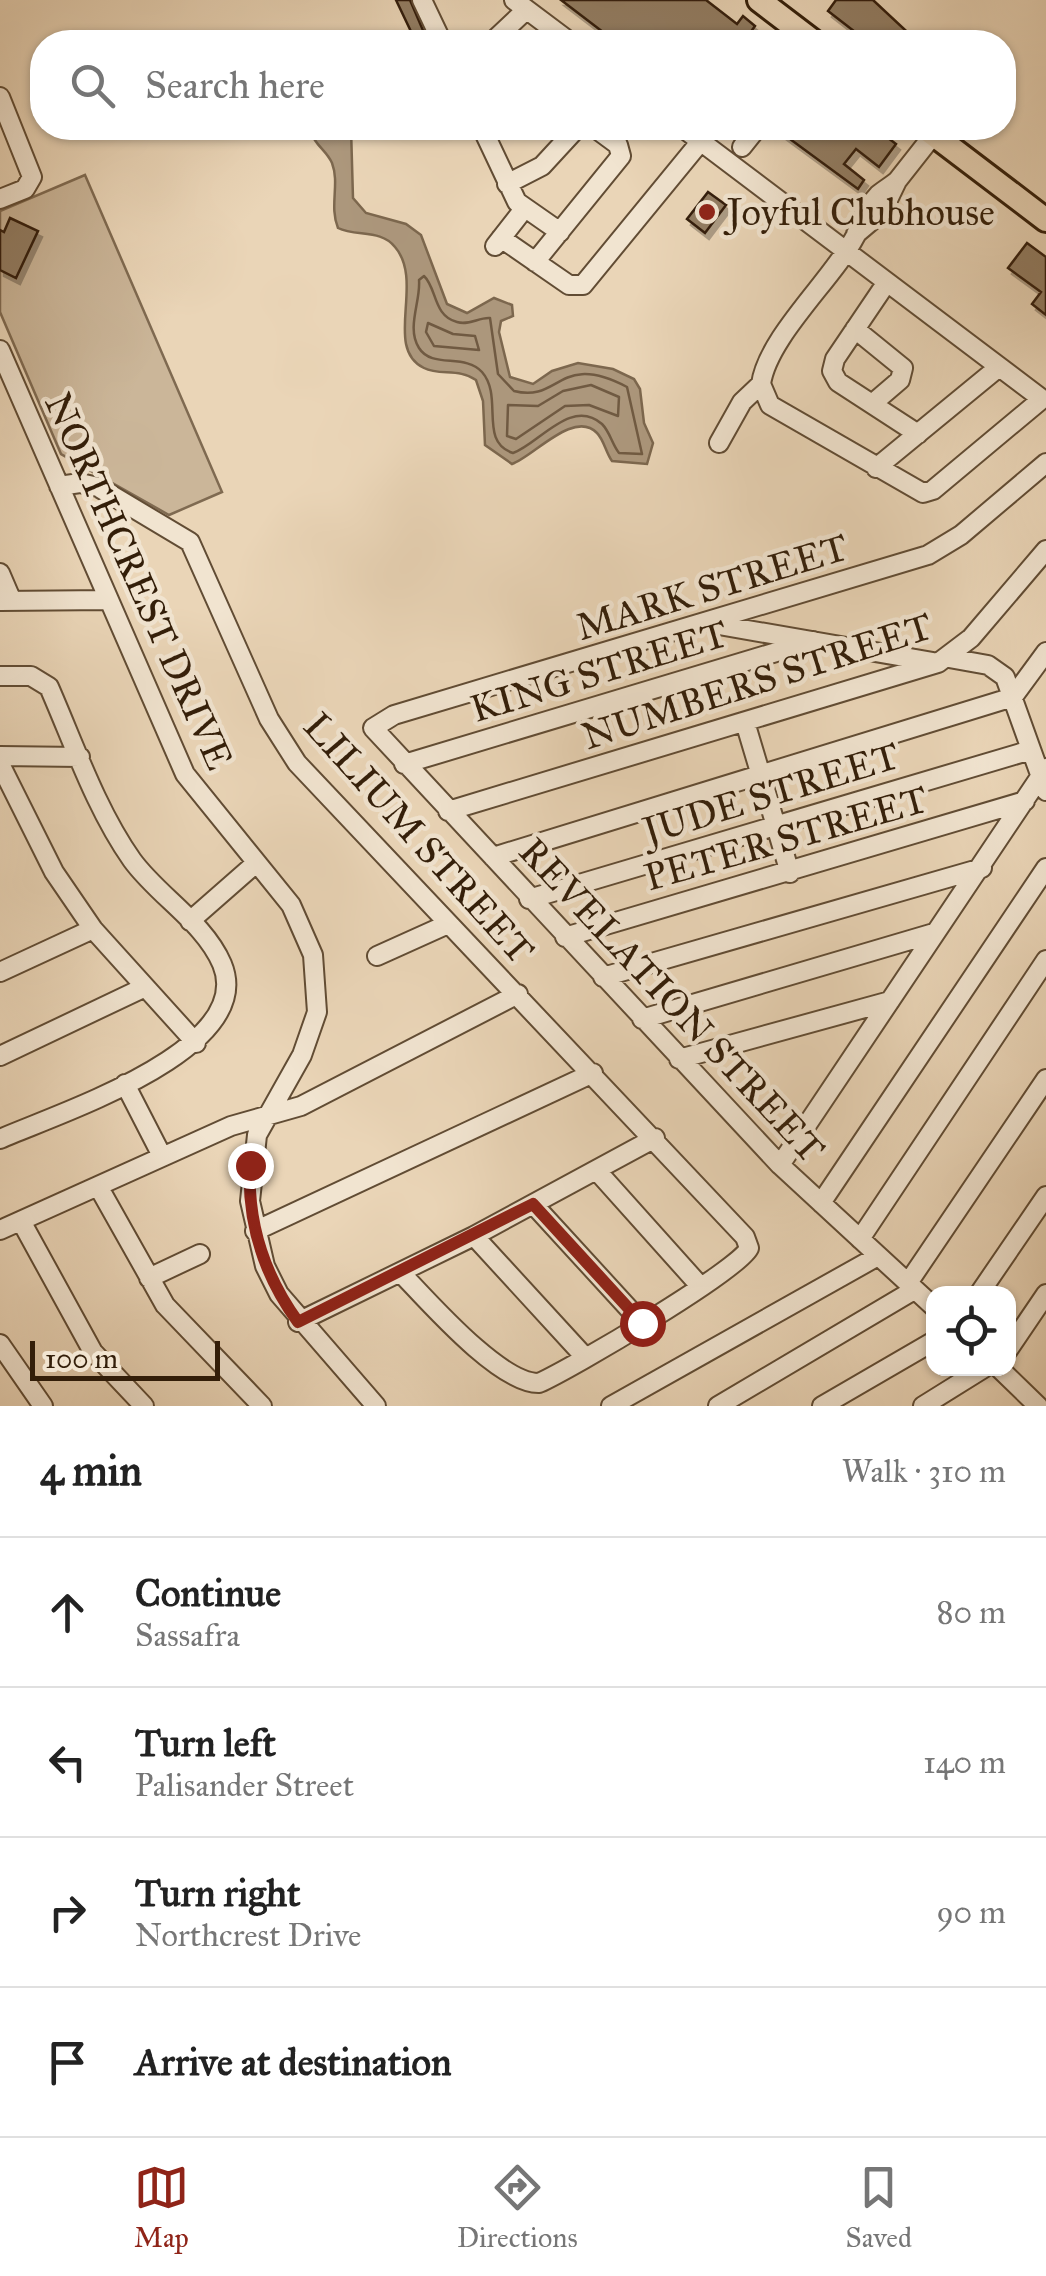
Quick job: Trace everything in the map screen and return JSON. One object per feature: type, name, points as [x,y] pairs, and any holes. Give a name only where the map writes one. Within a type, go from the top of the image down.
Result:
[{"type":"main road","points":[[760,0],[799,30]]},
{"type":"main road","points":[[942,140],[1046,220]]},
{"type":"street","points":[[422,0],[436,30]]},
{"type":"street","points":[[501,30],[520,5],[554,30]]},
{"type":"street","points":[[0,97],[32,178],[26,189],[0,199]]},
{"type":"street","points":[[487,140],[507,184],[524,208],[560,232]]},
{"type":"street","points":[[507,184],[542,166],[565,140]]},
{"type":"street","points":[[536,262],[621,156],[618,144],[612,140]]},
{"type":"street","points":[[524,208],[498,242],[569,285],[583,285],[701,140],[850,242],[888,282],[1042,399],[1028,415],[928,492],[912,490],[770,405],[760,384]]},
{"type":"street","points":[[742,146],[747,140]]},
{"type":"street","points":[[718,444],[850,242],[861,217],[879,194],[897,181],[924,140]]},
{"type":"street","points":[[888,282],[834,359],[832,371],[838,382],[918,434]]},
{"type":"street","points":[[855,330],[903,368],[900,380],[872,404]]},
{"type":"street","name":"NORTHCREST DRIVE","points":[[0,350],[185,774],[291,905],[304,928],[318,986],[310,1037],[265,1114],[250,1165],[255,1231],[265,1266],[298,1322],[378,1404]]},
{"type":"street","points":[[876,468],[1000,367]]},
{"type":"street","name":"MARK STREET","points":[[374,728],[394,715],[928,555],[961,535],[1046,463]]},
{"type":"street","name":"LILIUM STREET","points":[[59,486],[80,482],[98,487],[190,542],[283,744],[746,1237],[748,1253],[701,1287]]},
{"type":"street","name":"NUMBERS STREET","points":[[448,811],[944,660],[1046,550]]},
{"type":"street","points":[[0,573],[6,601],[108,600]]},
{"type":"street","points":[[707,624],[998,670],[1013,697],[1044,778],[934,933],[780,1165]]},
{"type":"street","name":"KING STREET","points":[[404,764],[814,642]]},
{"type":"street","points":[[492,857],[1013,697],[1046,652]]},
{"type":"street","points":[[0,676],[32,676],[43,682],[132,859],[190,921],[223,967],[225,984],[215,1022],[196,1043],[125,1084],[0,1139]]},
{"type":"street","points":[[745,722],[790,873]]},
{"type":"street","name":"REVELATION STREET","points":[[374,728],[780,1165],[926,1300]]},
{"type":"street","name":"JUDE STREET","points":[[529,899],[1031,750]]},
{"type":"street","points":[[0,756],[80,757]]},
{"type":"street","points":[[0,764],[54,872],[92,930],[196,1043]]},
{"type":"street","name":"PETER STREET","points":[[565,937],[1025,801]]},
{"type":"street","points":[[190,921],[256,864]]},
{"type":"street","points":[[603,978],[982,868]]},
{"type":"street","points":[[821,1204],[1046,868]]},
{"type":"street","points":[[377,956],[448,924]]},
{"type":"street","points":[[0,972],[92,930]]},
{"type":"street","points":[[642,1019],[934,933]]},
{"type":"street","points":[[860,1239],[1046,960]]},
{"type":"street","points":[[0,1056],[143,988]]},
{"type":"street","points":[[0,1230],[162,1156],[265,1114],[301,1106],[518,994]]},
{"type":"street","points":[[679,1059],[890,1001]]},
{"type":"street","points":[[255,1231],[593,1073]]},
{"type":"street","points":[[718,1406],[911,1286],[1046,1079]]},
{"type":"street","points":[[125,1084],[162,1156]]},
{"type":"street","points":[[298,1322],[474,1236],[655,1138]]},
{"type":"street","points":[[402,1273],[467,1338],[523,1381],[545,1380],[701,1287],[598,1172]]},
{"type":"street","points":[[98,1186],[149,1278],[184,1330],[262,1406]]},
{"type":"street","points":[[984,1286],[1046,1196]]},
{"type":"street","points":[[533,1204],[642,1323]]},
{"type":"street","points":[[21,1221],[93,1352],[144,1406]]},
{"type":"street","points":[[474,1236],[584,1356]]},
{"type":"street","points":[[149,1278],[200,1254]]},
{"type":"street","points":[[611,1406],[878,1256]]},
{"type":"street","points":[[1016,1338],[1046,1294]]},
{"type":"street","points":[[0,1344],[43,1406]]},
{"type":"street","points":[[822,1406],[926,1346]]},
{"type":"street","points":[[923,1406],[971,1376]]},
{"type":"street","points":[[1007,1376],[1034,1401]]},
{"type":"shaded area","points":[[85,175],[222,492],[169,515],[61,454],[0,312],[0,211]]},
{"type":"water","points":[[316,140],[351,140],[353,198],[366,213],[406,224],[421,235],[447,304],[467,313],[494,298],[512,305],[513,316],[501,321],[499,332],[510,377],[533,384],[552,371],[578,363],[613,369],[634,379],[653,443],[647,464],[612,461],[597,433],[588,427],[566,430],[512,464],[485,445],[483,401],[476,380],[424,368],[406,346],[406,278],[395,247],[376,235],[338,228],[334,171]]},
{"type":"building","points":[[396,0],[410,0],[423,30],[410,30]]},
{"type":"building","points":[[561,0],[706,0],[737,24],[743,16],[755,26],[752,30],[600,30]]},
{"type":"building","points":[[836,0],[873,0],[905,30],[853,30],[828,11]]},
{"type":"building","points":[[791,140],[891,140],[896,144],[879,167],[856,149],[844,164],[864,180],[858,189]]},
{"type":"building","name":"Joyful Clubhouse","points":[[708,192],[726,205],[705,233],[687,219]]},
{"type":"building","points":[[10,218],[38,231],[16,278],[0,270],[0,230],[4,232]]},
{"type":"building","points":[[1027,243],[1046,257],[1046,315],[1032,304],[1041,292],[1008,268]]},
{"type":"place","name":"Joyful Clubhouse","points":[[707,212]]},
{"type":"route","points":[[250,1165],[250,1201],[265,1266],[298,1322],[533,1204],[642,1323]]}]
